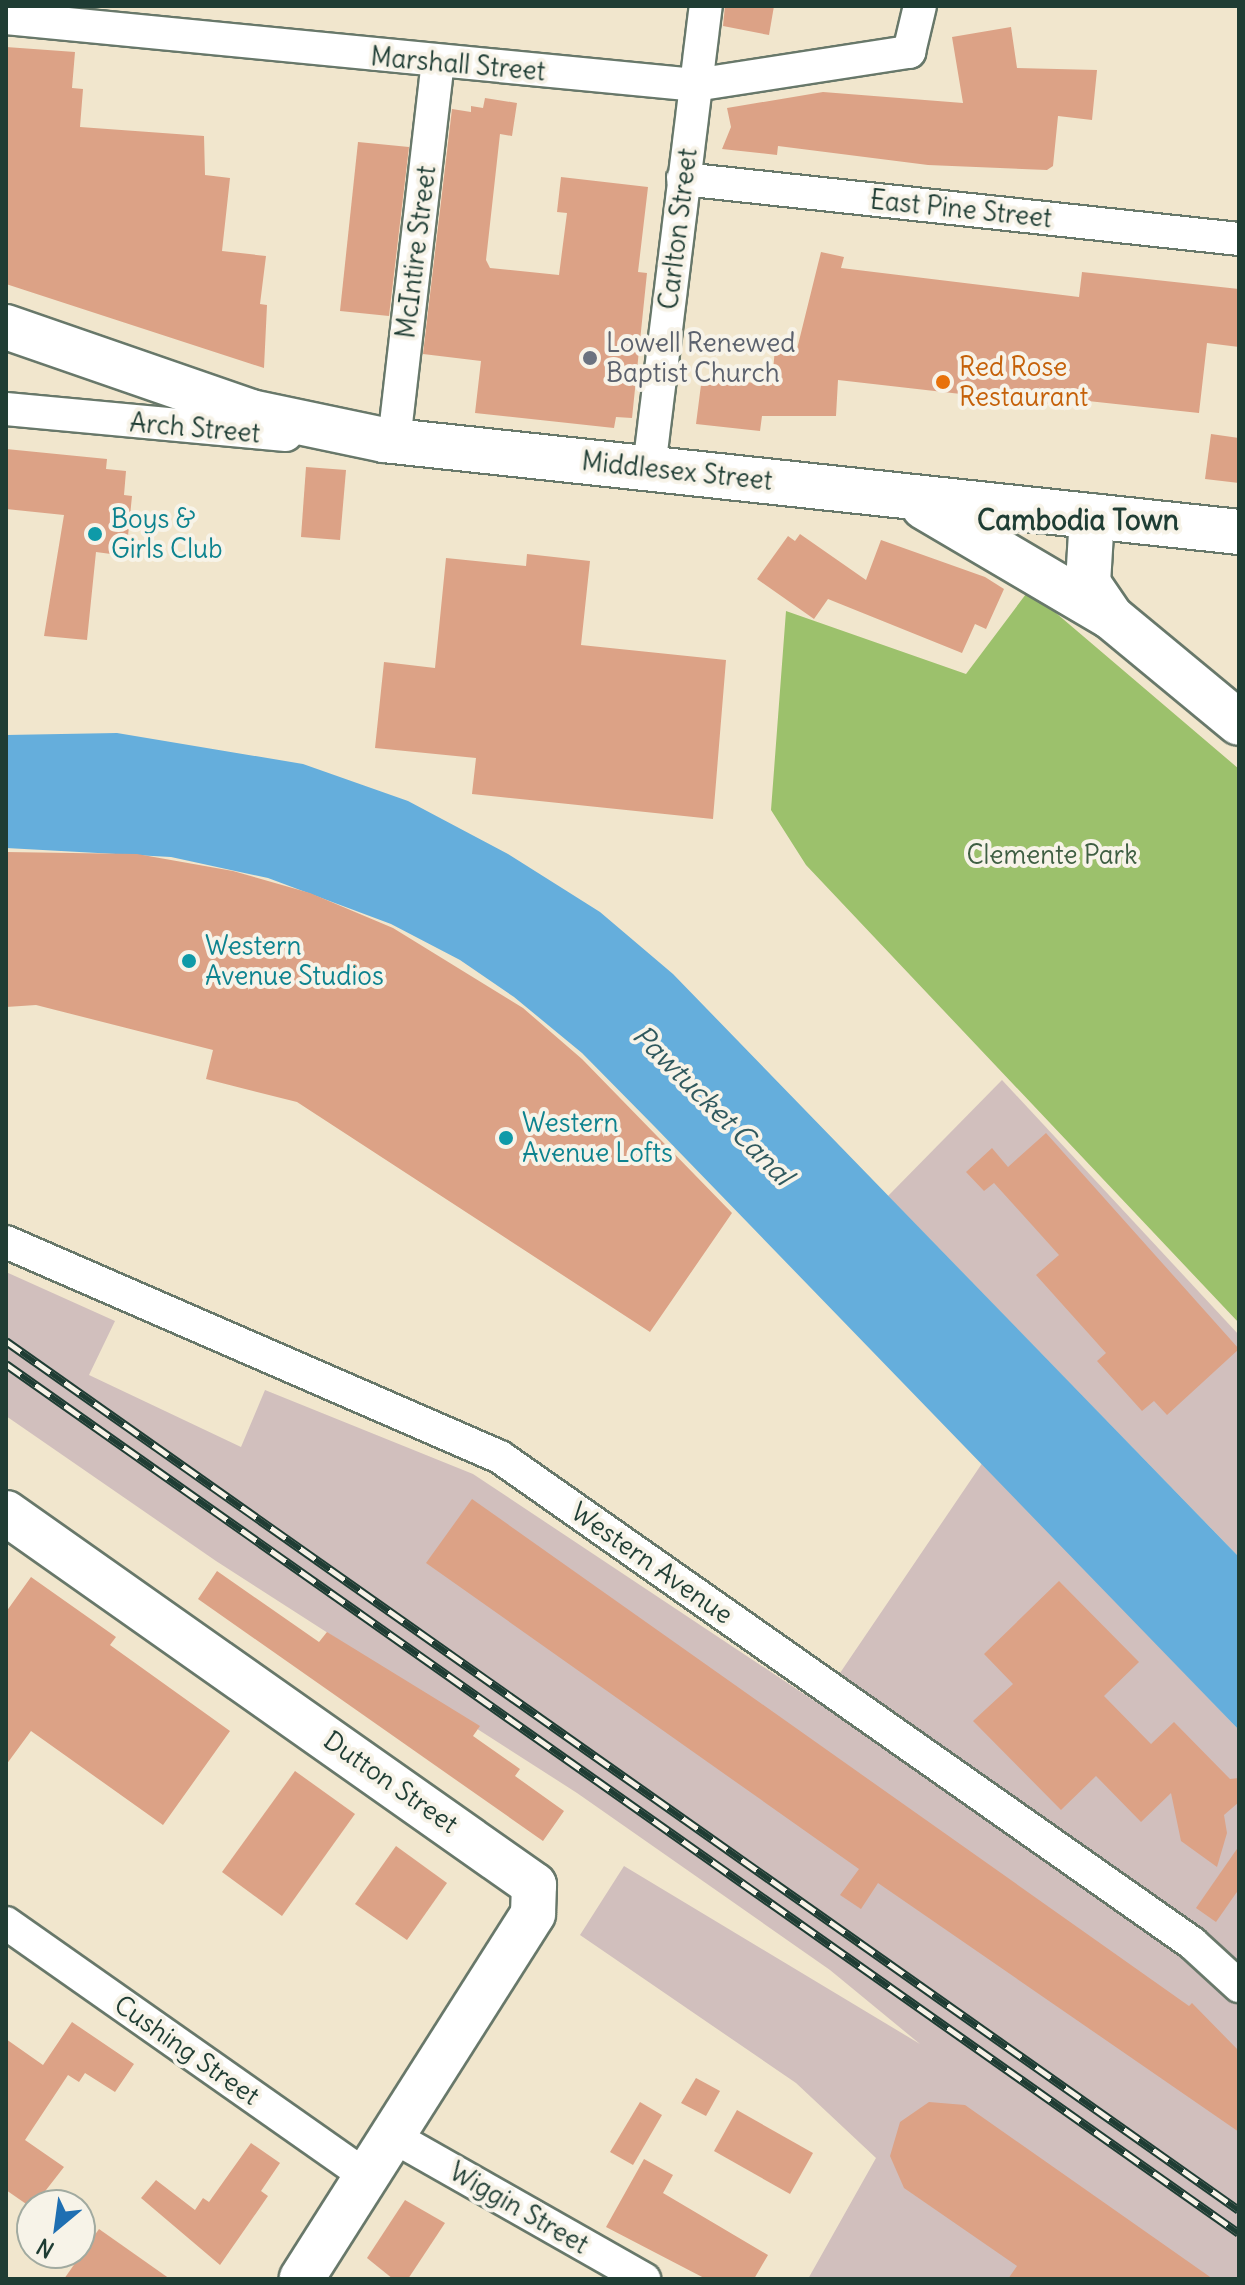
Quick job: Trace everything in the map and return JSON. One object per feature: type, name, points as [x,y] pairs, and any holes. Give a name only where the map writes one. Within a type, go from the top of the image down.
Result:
[{"type":"main road","name":"Middlesex Street","points":[[6,327],[251,412],[389,441],[1239,532]]},
{"type":"main road","points":[[904,496],[1111,617],[1239,723]]},
{"type":"main road","points":[[1092,516],[1088,583],[1111,617]]},
{"type":"main road","name":"Dutton Street","points":[[6,1513],[534,1885],[533,1914],[394,2137]]},
{"type":"main road","points":[[301,2279],[394,2137]]},
{"type":"street","name":"Carlton Street","points":[[649,468],[706,6]]},
{"type":"street","name":"Marshall Street","points":[[6,18],[438,63],[695,85],[909,52],[920,6]]},
{"type":"street","name":"McIntire Street","points":[[389,441],[438,63]]},
{"type":"street","name":"East Pine Street","points":[[683,179],[1239,239]]},
{"type":"street","name":"Arch Street","points":[[6,409],[168,427],[389,441]]},
{"type":"street","name":"Western Avenue","points":[[6,1242],[500,1457],[1192,1943],[1239,1986]]},
{"type":"street","name":"Cushing Street","points":[[6,1923],[367,2177]]},
{"type":"street","name":"Wiggin Street","points":[[394,2137],[644,2279]]},
{"type":"shaded area","points":[[1002,1080],[1239,1335],[1239,1557],[888,1196]]},
{"type":"shaded area","points":[[6,1272],[115,1321],[89,1375],[241,1447],[265,1390],[473,1474],[819,1704],[983,1462],[1239,1730],[1239,2279],[808,2279],[876,2158],[796,2083],[580,1935],[624,1866],[920,2044],[830,1970],[577,1793],[216,1561],[6,1416]]},
{"type":"green space","name":"Clemente Park","points":[[1029,590],[1239,769],[1239,1323],[806,865],[771,810],[786,611],[966,674]]},
{"type":"water","name":"Pawtucket Canal","points":[[117,733],[303,764],[408,801],[508,854],[600,912],[673,974],[1239,1557],[1239,1730],[582,1053],[514,997],[460,960],[391,924],[268,878],[171,857],[6,848],[6,735]]},
{"type":"building","points":[[725,6],[774,6],[769,35],[723,26]]},
{"type":"building","points":[[1011,27],[1017,68],[1097,70],[1092,120],[1058,116],[1053,166],[1047,170],[928,165],[778,146],[777,155],[722,149],[731,127],[727,108],[823,92],[963,103],[952,37]]},
{"type":"building","points":[[6,47],[75,52],[72,88],[83,89],[80,127],[204,136],[205,175],[230,178],[222,251],[266,256],[260,304],[267,305],[264,368],[6,284]]},
{"type":"building","points":[[485,98],[517,103],[512,136],[500,134],[486,260],[490,268],[559,275],[567,213],[557,212],[561,177],[648,187],[638,272],[647,273],[632,418],[616,417],[614,428],[475,413],[481,361],[423,354],[452,109],[471,112],[471,106],[483,108]]},
{"type":"building","points":[[358,142],[409,147],[389,316],[340,311]]},
{"type":"building","points":[[821,252],[844,257],[841,268],[1079,297],[1082,272],[1239,289],[1239,347],[1207,343],[1199,413],[1051,397],[1050,404],[838,380],[836,416],[762,416],[760,431],[696,424],[702,377],[772,385],[775,347],[797,349]]},
{"type":"building","points":[[1211,434],[1239,438],[1239,483],[1205,479]]},
{"type":"building","name":"Boys & Girls Club","points":[[6,449],[107,459],[106,469],[126,471],[124,495],[132,496],[126,556],[96,552],[87,640],[44,636],[64,515],[6,509]]},
{"type":"building","points":[[306,467],[346,470],[340,540],[301,537]]},
{"type":"building","points":[[800,534],[866,580],[881,540],[985,577],[1004,589],[986,629],[975,624],[962,653],[828,599],[814,619],[757,579],[788,536],[795,541]]},
{"type":"building","points":[[527,554],[590,561],[581,645],[726,660],[713,819],[472,794],[476,758],[375,748],[384,662],[435,668],[446,558],[526,566]]},
{"type":"building","points":[[6,852],[137,854],[233,871],[310,893],[393,928],[523,1008],[582,1059],[732,1213],[650,1332],[297,1102],[206,1079],[213,1050],[36,1005],[6,1007]]},
{"type":"building","points":[[1046,1133],[1239,1349],[1167,1415],[1154,1401],[1142,1411],[1097,1361],[1106,1353],[1036,1275],[1059,1255],[994,1183],[984,1191],[966,1172],[992,1148],[1008,1167]]},
{"type":"building","points":[[472,1499],[1189,2006],[1192,2003],[1239,2051],[1239,2132],[878,1883],[861,1909],[840,1895],[859,1869],[426,1563]]},
{"type":"building","points":[[217,1571],[319,1642],[327,1632],[480,1726],[473,1736],[520,1769],[515,1776],[564,1811],[543,1841],[198,1599]]},
{"type":"building","points":[[31,1577],[116,1637],[110,1645],[230,1731],[163,1825],[31,1731],[6,1765],[6,1612]]},
{"type":"building","points":[[1059,1581],[1139,1662],[1104,1696],[1151,1744],[1174,1722],[1230,1779],[1239,1778],[1239,1802],[1224,1815],[1227,1833],[1217,1867],[1181,1841],[1171,1793],[1141,1822],[1096,1776],[1061,1810],[973,1721],[1013,1684],[984,1654]]},
{"type":"building","points":[[295,1771],[355,1814],[282,1916],[222,1872]]},
{"type":"building","points":[[396,1846],[447,1883],[407,1940],[355,1904]]},
{"type":"building","points":[[1239,1846],[1239,1889],[1216,1922],[1196,1908]]},
{"type":"building","points":[[72,2022],[134,2064],[115,2092],[85,2073],[79,2082],[68,2075],[25,2140],[64,2167],[47,2189],[16,2189],[16,2197],[6,2190],[6,2039],[43,2065]]},
{"type":"building","points":[[696,2078],[720,2091],[706,2116],[681,2103]]},
{"type":"building","points":[[640,2102],[662,2115],[633,2165],[610,2152]]},
{"type":"building","points":[[929,2102],[965,2105],[1213,2279],[1008,2279],[1017,2266],[904,2188],[890,2156],[900,2122]]},
{"type":"building","points":[[737,2110],[813,2153],[790,2194],[714,2151]]},
{"type":"building","points":[[251,2143],[280,2163],[261,2191],[268,2196],[220,2265],[141,2198],[156,2180],[195,2210],[203,2198],[209,2202]]},
{"type":"building","points":[[644,2159],[673,2175],[663,2193],[768,2255],[754,2279],[706,2279],[606,2227]]},
{"type":"building","points":[[405,2200],[445,2223],[408,2279],[393,2279],[367,2258]]},
{"type":"building","points":[[99,2229],[170,2279],[64,2279],[71,2269],[96,2269],[96,2233]]},
{"type":"railway","points":[[6,1341],[1239,2210]]},
{"type":"railway","points":[[6,1364],[1239,2233]]},
{"type":"place","name":"Lowell Renewed Baptist Church","points":[[590,358]]},
{"type":"place","name":"Red Rose Restaurant","points":[[943,382]]},
{"type":"place","name":"Boys & Girls Club","points":[[95,534]]},
{"type":"place","name":"Western Avenue Studios","points":[[189,961]]},
{"type":"place","name":"Western Avenue Lofts","points":[[506,1138]]},
{"type":"district","name":"Cambodia Town","points":[[1078,520]]}]
